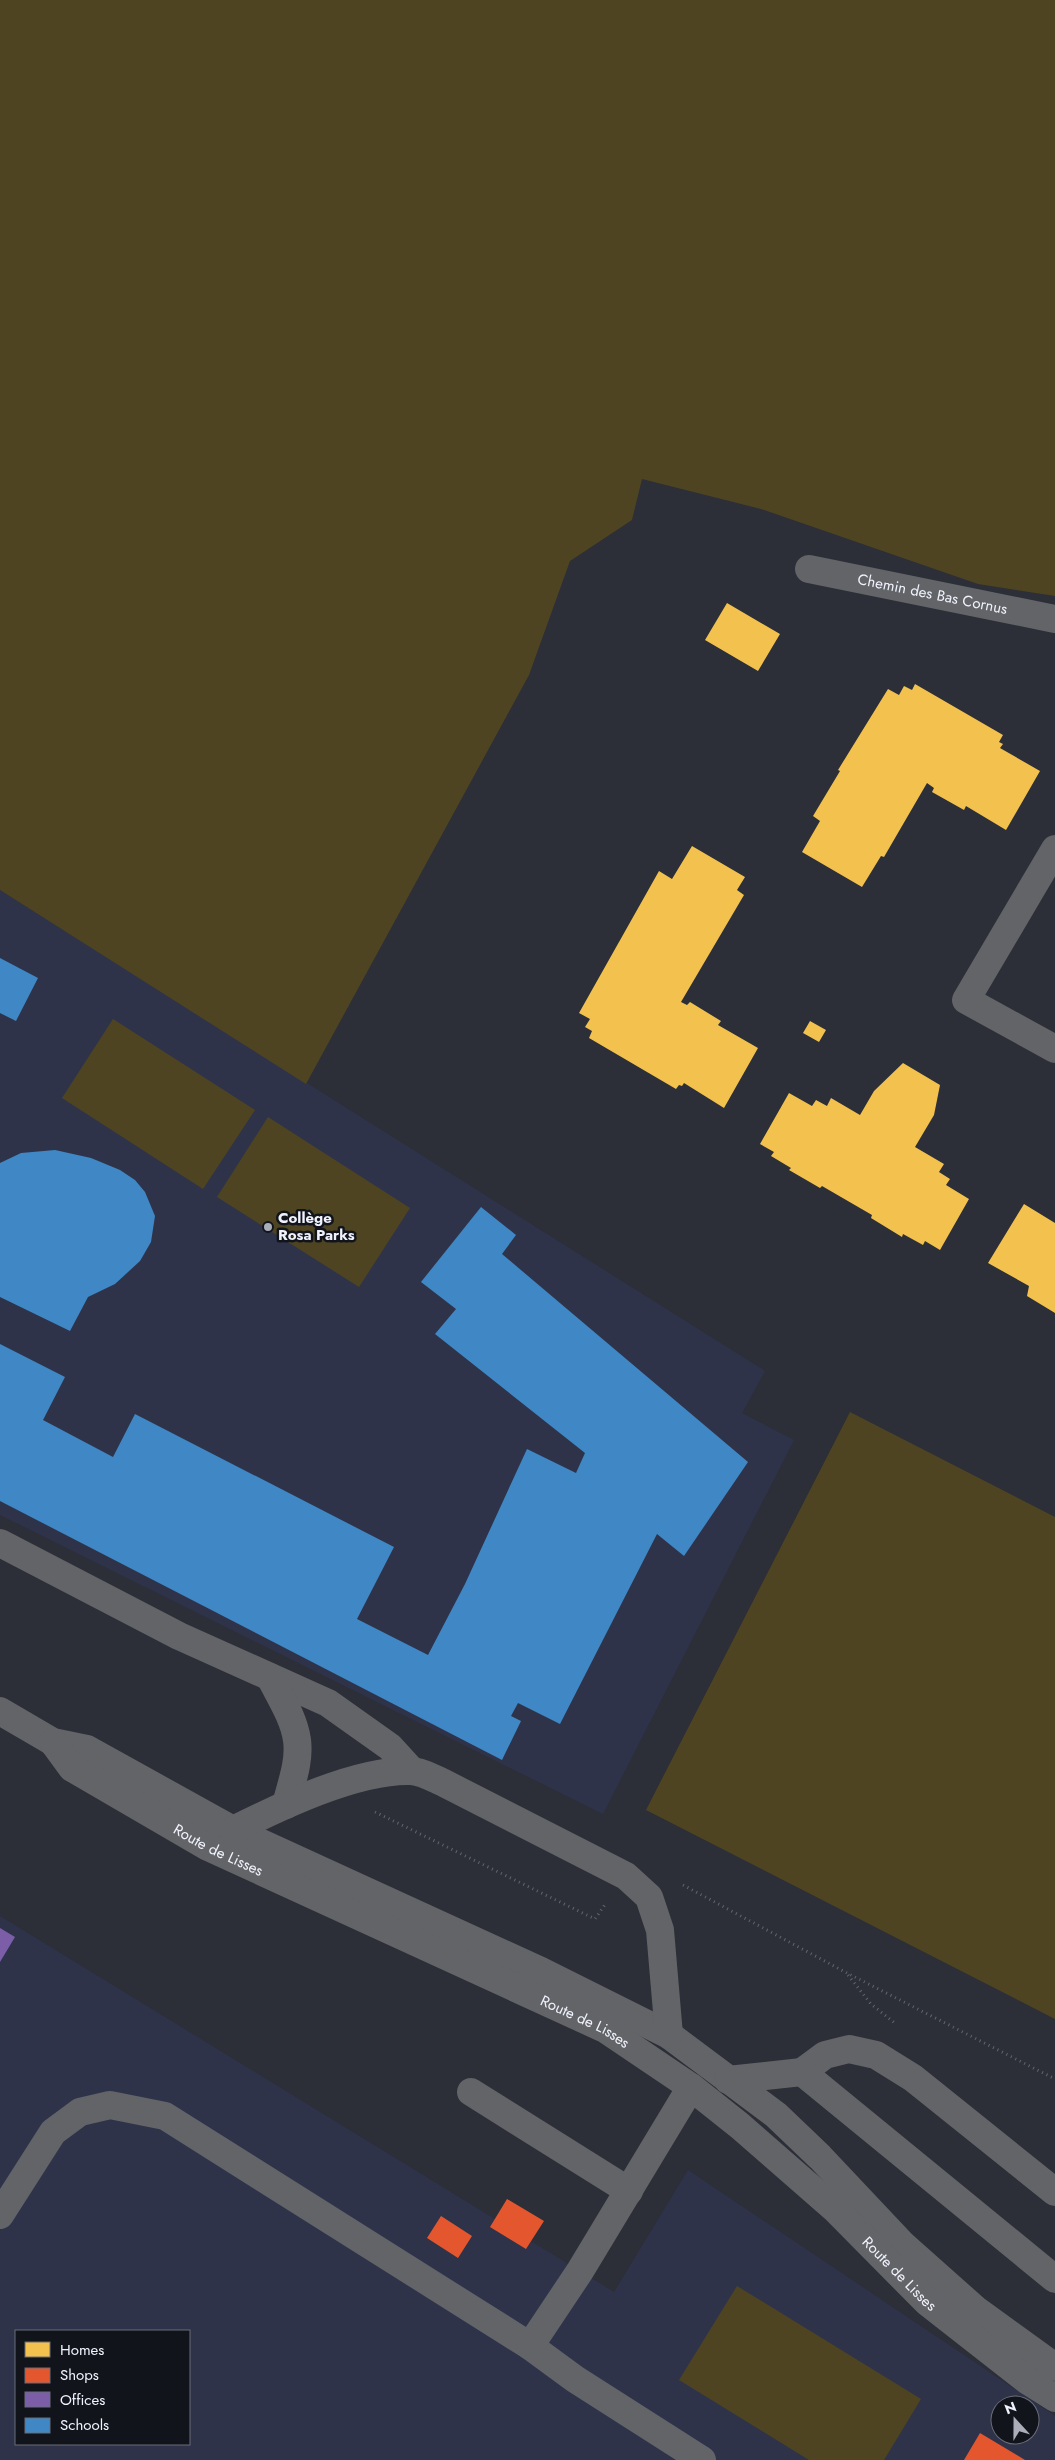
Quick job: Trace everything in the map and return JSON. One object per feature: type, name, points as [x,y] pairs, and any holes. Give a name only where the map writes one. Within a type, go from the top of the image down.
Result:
[{"type":"street","name":"Chemin des Bas Cornus","points":[[810,569],[1055,620]]},
{"type":"street","points":[[1055,849],[966,1000],[1055,1048]]},
{"type":"street","points":[[0,1543],[179,1636],[328,1704],[390,1747],[411,1770],[442,1782],[626,1876],[649,1897],[660,1930],[669,2035]]},
{"type":"street","points":[[270,1677],[288,1711],[297,1740],[297,1762],[286,1805]]},
{"type":"street","name":"Route de Lisses","points":[[0,1711],[53,1742],[87,1749],[233,1830],[541,1971],[669,2035],[776,2115],[820,2157],[903,2245],[975,2309],[1055,2367]]},
{"type":"street","name":"Route de Lisses","points":[[53,1742],[72,1768],[206,1846],[605,2029],[691,2087],[740,2126],[835,2209],[927,2302],[1028,2381],[1055,2398]]},
{"type":"street","points":[[233,1830],[286,1805],[362,1776],[411,1770]]},
{"type":"street","points":[[728,2080],[802,2072],[825,2055],[849,2050],[876,2055],[913,2078],[1055,2192]]},
{"type":"street","points":[[802,2072],[1055,2279]]},
{"type":"street","points":[[530,2346],[580,2271],[691,2087]]},
{"type":"street","points":[[471,2092],[628,2191]]},
{"type":"street","points":[[0,2215],[53,2132],[80,2112],[110,2105],[165,2116],[530,2346],[575,2379],[702,2460]]},
{"type":"path","points":[[674,1880],[855,1977],[1055,2079]]},
{"type":"shaded area","points":[[0,0],[1055,0],[1055,596],[978,584],[761,509],[642,479],[632,520],[570,561],[529,675],[306,1084],[0,890]]},
{"type":"shaded area","name":"Collège Rosa Parks","points":[[0,890],[765,1371],[742,1413],[794,1440],[603,1814],[0,1515]]},
{"type":"shaded area","points":[[113,1019],[255,1110],[203,1189],[62,1098]]},
{"type":"shaded area","points":[[268,1117],[410,1208],[359,1287],[217,1197]]},
{"type":"shaded area","points":[[850,1412],[1055,1517],[1055,2019],[646,1810]]},
{"type":"shaded area","points":[[0,1916],[614,2292],[688,2170],[1024,2395],[990,2395],[990,2445],[1040,2445],[1040,2406],[1055,2416],[1055,2460],[0,2460]]},
{"type":"shaded area","points":[[737,2286],[921,2399],[884,2460],[809,2460],[679,2380]]},
{"type":"building: Homes","points":[[727,603],[780,634],[758,671],[705,640]]},
{"type":"building: Homes","points":[[915,684],[1003,735],[999,742],[1003,744],[1000,748],[1040,771],[1006,830],[966,806],[964,810],[932,792],[934,788],[927,783],[884,857],[881,856],[862,887],[802,852],[820,821],[813,816],[840,771],[838,770],[888,689],[899,695],[904,686],[912,690]]},
{"type":"building: Homes","points":[[692,846],[745,877],[737,890],[744,895],[681,1002],[687,1005],[690,1002],[721,1021],[718,1025],[758,1048],[724,1108],[684,1083],[676,1089],[589,1038],[592,1031],[585,1027],[590,1019],[579,1013],[659,871],[672,879]]},
{"type":"building: Homes","points":[[810,1021],[826,1030],[819,1042],[803,1033]]},
{"type":"building: Homes","points":[[903,1063],[940,1085],[934,1115],[915,1147],[944,1164],[939,1172],[950,1179],[946,1185],[969,1199],[940,1250],[925,1241],[923,1245],[903,1234],[902,1237],[871,1218],[872,1215],[822,1186],[820,1188],[789,1170],[791,1168],[771,1156],[774,1152],[760,1144],[789,1093],[812,1106],[816,1100],[827,1106],[831,1098],[860,1115],[874,1091]]},
{"type":"building: Homes","points":[[1024,1204],[1055,1223],[1055,1313],[1027,1296],[1029,1286],[988,1263]]},
{"type":"building: Shops","points":[[507,2199],[544,2221],[526,2249],[490,2227]]},
{"type":"building: Shops","points":[[441,2216],[472,2236],[458,2258],[427,2238]]},
{"type":"building: Shops","points":[[980,2433],[990,2439],[990,2445],[1000,2445],[1025,2460],[964,2460]]},
{"type":"building: Offices","points":[[0,1928],[15,1937],[0,1962]]},
{"type":"building: Schools","points":[[0,958],[38,978],[16,1021],[0,1013]]},
{"type":"building: Schools","points":[[55,1150],[91,1158],[120,1170],[135,1180],[145,1192],[155,1216],[151,1242],[140,1261],[115,1284],[88,1297],[70,1331],[0,1297],[0,1163],[21,1153]]},
{"type":"building: Schools","points":[[481,1207],[516,1235],[502,1254],[748,1462],[684,1556],[657,1534],[560,1724],[518,1703],[511,1716],[521,1721],[502,1760],[0,1501],[0,1344],[65,1377],[43,1420],[113,1457],[135,1414],[394,1547],[357,1619],[428,1655],[465,1584],[527,1449],[576,1473],[585,1453],[435,1334],[456,1309],[421,1282]]},
{"type":"place","name":"Collège Rosa Parks","points":[[268,1227]]}]
